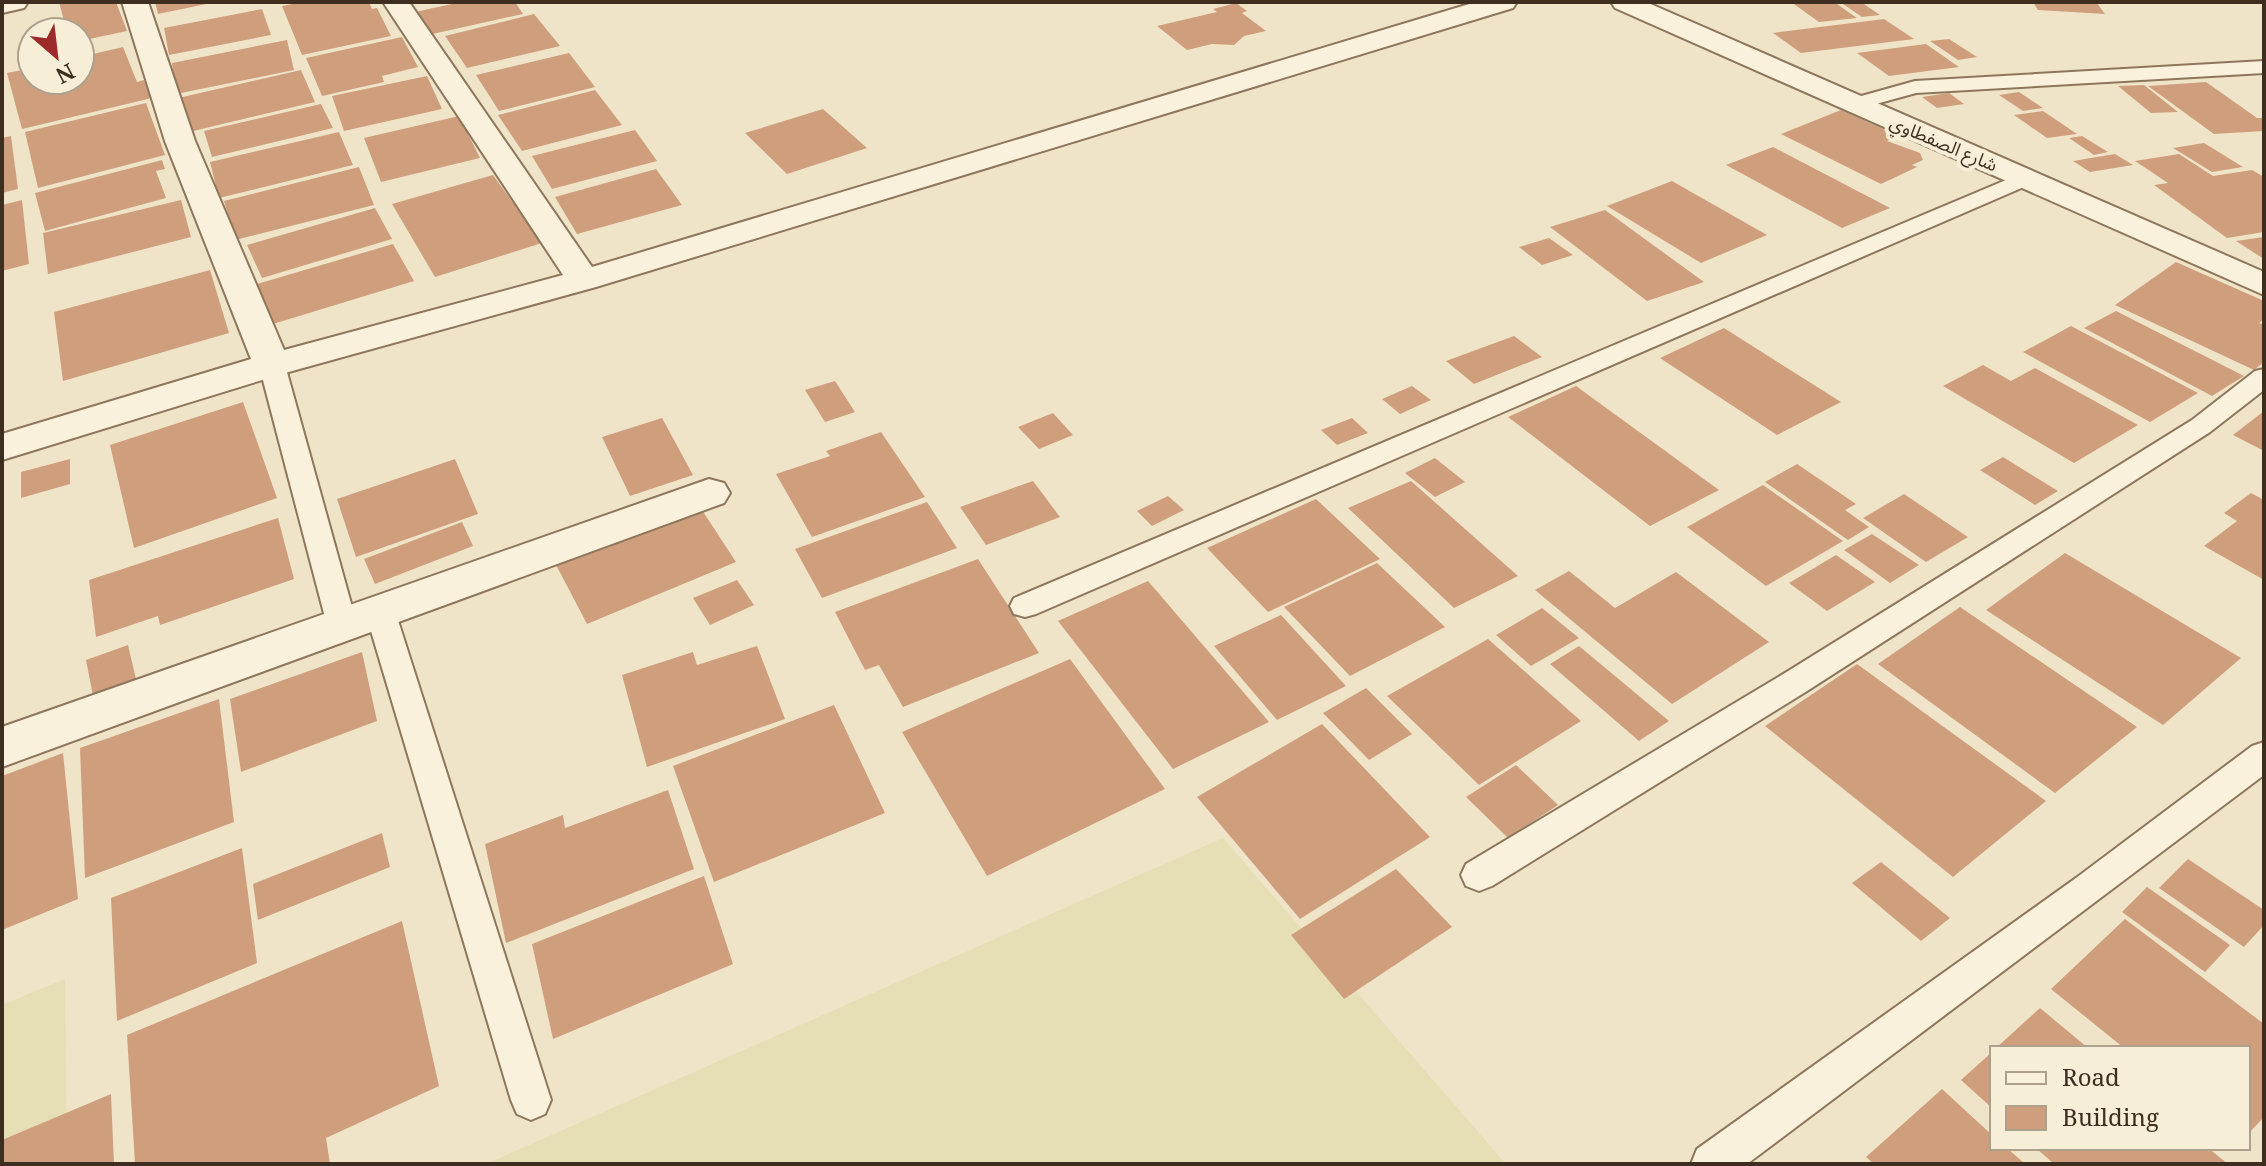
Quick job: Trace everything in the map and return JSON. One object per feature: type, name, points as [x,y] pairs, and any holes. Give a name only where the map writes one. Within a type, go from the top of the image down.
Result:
[{"type":"street","points":[[2,5],[15,2]]},
{"type":"street","points":[[135,2],[180,141],[272,365]]},
{"type":"street","points":[[396,2],[584,280]]},
{"type":"street","points":[[2,447],[272,365],[584,280],[1504,2]]},
{"type":"street","name":"شارع الصفطاوي","points":[[1624,2],[2264,285]]},
{"type":"street","points":[[2,747],[709,493]]},
{"type":"lane","points":[[1854,104],[1915,87],[2264,67]]},
{"type":"lane","points":[[1025,606],[2025,178]]},
{"type":"lane","points":[[272,365],[531,1100]]},
{"type":"lane","points":[[1479,875],[1796,682],[2187,435],[2264,377]]},
{"type":"lane","points":[[1712,1164],[2089,889],[2264,756]]},
{"type":"shaded area","points":[[1223,838],[1506,1164],[486,1164]]},
{"type":"shaded area","points":[[65,979],[67,1164],[2,1164],[2,1005]]},
{"type":"building","points":[[59,2],[116,2],[127,31],[96,38],[96,16],[63,16]]},
{"type":"building","points":[[155,2],[211,2],[211,3],[158,14]]},
{"type":"building","points":[[303,2],[369,2],[372,9],[377,8],[391,36],[302,55],[282,6]]},
{"type":"building","points":[[461,2],[515,2],[523,14],[428,35],[415,12]]},
{"type":"building","points":[[1791,2],[1834,2],[1857,18],[1819,22]]},
{"type":"building","points":[[1840,2],[1861,2],[1880,15],[1862,17]]},
{"type":"building","points":[[2033,2],[2096,2],[2105,14],[2038,10]]},
{"type":"building","points":[[1236,3],[1247,11],[1242,13],[1266,31],[1244,36],[1234,45],[1212,44],[1187,50],[1157,26],[1217,12],[1213,9]]},
{"type":"building","points":[[262,9],[271,35],[169,55],[164,28]]},
{"type":"building","points":[[534,14],[560,46],[467,68],[445,36]]},
{"type":"building","points":[[1884,19],[1914,39],[1801,53],[1773,33]]},
{"type":"building","points":[[402,37],[418,67],[382,76],[384,82],[322,96],[306,58]]},
{"type":"building","points":[[1949,39],[1977,57],[1958,60],[1930,41]]},
{"type":"building","points":[[287,40],[294,70],[176,94],[172,63]]},
{"type":"building","points":[[1926,44],[1959,67],[1889,76],[1857,53]]},
{"type":"building","points":[[123,47],[137,82],[144,80],[152,98],[22,129],[7,73],[16,71],[16,96],[96,96],[96,53]]},
{"type":"building","points":[[569,53],[595,87],[499,111],[476,75]]},
{"type":"building","points":[[301,70],[315,102],[189,132],[178,98]]},
{"type":"building","points":[[427,76],[442,109],[344,131],[332,96]]},
{"type":"building","points":[[2206,82],[2257,118],[2264,118],[2264,131],[2214,134],[2148,86]]},
{"type":"building","points":[[2144,85],[2178,112],[2151,113],[2118,86]]},
{"type":"building","points":[[595,90],[622,125],[522,151],[498,115]]},
{"type":"building","points":[[2019,92],[2043,108],[2023,111],[1999,95]]},
{"type":"building","points":[[1949,93],[1964,104],[1937,108],[1922,97]]},
{"type":"building","points":[[146,103],[165,155],[38,188],[25,132]]},
{"type":"building","points":[[321,104],[333,128],[212,157],[204,131]]},
{"type":"building","points":[[823,109],[867,148],[787,174],[745,133]]},
{"type":"building","points":[[1841,110],[1899,136],[1887,141],[1920,153],[1923,160],[1912,165],[1917,167],[1881,184],[1781,134]]},
{"type":"building","points":[[2043,111],[2077,134],[2047,138],[2014,115]]},
{"type":"building","points":[[459,116],[480,158],[381,182],[364,138]]},
{"type":"building","points":[[635,130],[657,161],[552,189],[532,156]]},
{"type":"building","points":[[339,132],[353,165],[219,198],[210,162]]},
{"type":"building","points":[[11,136],[18,189],[2,193],[2,138]]},
{"type":"building","points":[[2082,136],[2108,152],[2094,155],[2069,138]]},
{"type":"building","points":[[2204,143],[2243,167],[2212,172],[2173,148]]},
{"type":"building","points":[[1773,147],[1890,208],[1842,228],[1726,165]]},
{"type":"building","points":[[2115,154],[2133,165],[2090,172],[2073,161]]},
{"type":"building","points":[[2179,154],[2213,176],[2252,170],[2264,177],[2264,232],[2227,238],[2154,185],[2168,183],[2135,161]]},
{"type":"building","points":[[162,160],[165,169],[156,171],[166,198],[45,231],[35,193]]},
{"type":"building","points":[[359,167],[374,205],[235,240],[224,201]]},
{"type":"building","points":[[656,169],[682,205],[577,234],[555,197]]},
{"type":"building","points":[[493,175],[542,243],[435,277],[392,204]]},
{"type":"building","points":[[1672,181],[1767,235],[1701,263],[1607,206]]},
{"type":"building","points":[[22,200],[29,264],[2,271],[2,205]]},
{"type":"building","points":[[181,200],[191,237],[48,274],[43,233]]},
{"type":"building","points":[[375,208],[392,239],[262,278],[247,245]]},
{"type":"building","points":[[1605,210],[1704,282],[1647,301],[1550,227]]},
{"type":"building","points":[[2264,237],[2264,259],[2236,241]]},
{"type":"building","points":[[1549,238],[1573,255],[1542,265],[1519,247]]},
{"type":"building","points":[[393,244],[414,281],[273,324],[257,284]]},
{"type":"building","points":[[2176,262],[2264,301],[2264,319],[2259,323],[2264,325],[2264,362],[2254,370],[2115,305]]},
{"type":"building","points":[[210,270],[229,333],[63,381],[54,312]]},
{"type":"building","points":[[2116,311],[2244,376],[2212,396],[2084,328]]},
{"type":"building","points":[[2071,326],[2198,393],[2150,422],[2023,352]]},
{"type":"building","points":[[1724,328],[1841,402],[1777,435],[1660,358]]},
{"type":"building","points":[[1514,336],[1542,357],[1474,384],[1446,361]]},
{"type":"building","points":[[1983,365],[2011,381],[2035,368],[2138,425],[2074,463],[1943,386]]},
{"type":"building","points":[[835,381],[855,412],[825,422],[805,390]]},
{"type":"building","points":[[1412,386],[1431,400],[1400,414],[1382,399]]},
{"type":"building","points":[[1576,386],[1719,490],[1650,526],[1508,417]]},
{"type":"building","points":[[243,402],[277,498],[134,548],[110,445]]},
{"type":"building","points":[[2264,411],[2264,451],[2233,435]]},
{"type":"building","points":[[1053,413],[1073,435],[1039,449],[1018,427]]},
{"type":"building","points":[[662,418],[693,475],[630,496],[602,437]]},
{"type":"building","points":[[1352,418],[1368,433],[1337,445],[1321,430]]},
{"type":"building","points":[[881,432],[925,497],[812,537],[776,474],[830,456],[826,451]]},
{"type":"building","points":[[2003,457],[2058,491],[2035,505],[1980,470]]},
{"type":"building","points":[[1435,458],[1465,482],[1435,497],[1405,473]]},
{"type":"building","points":[[70,459],[70,484],[21,498],[21,472]]},
{"type":"building","points":[[455,459],[478,514],[356,557],[337,499]]},
{"type":"building","points":[[1797,464],[1856,504],[1845,510],[1869,527],[1848,540],[1765,482]]},
{"type":"building","points":[[1033,481],[1060,517],[986,545],[960,507]]},
{"type":"building","points":[[1411,481],[1518,576],[1454,608],[1348,508]]},
{"type":"building","points":[[1763,485],[1843,541],[1766,586],[1687,527]]},
{"type":"building","points":[[2251,493],[2264,500],[2264,580],[2204,546],[2237,521],[2224,513]]},
{"type":"building","points":[[1904,494],[1968,537],[1926,562],[1863,518]]},
{"type":"building","points":[[1168,496],[1184,510],[1152,526],[1137,511]]},
{"type":"building","points":[[1316,499],[1380,559],[1268,612],[1207,548]]},
{"type":"building","points":[[927,502],[957,548],[822,598],[795,549]]},
{"type":"building","points":[[698,504],[736,562],[587,624],[554,561]]},
{"type":"building","points":[[278,518],[294,579],[160,625],[158,616],[96,637],[89,580]]},
{"type":"building","points":[[462,522],[473,546],[375,584],[364,559]]},
{"type":"building","points":[[1872,534],[1919,565],[1890,583],[1844,550]]},
{"type":"building","points":[[2065,553],[2241,658],[2163,725],[1986,610]]},
{"type":"building","points":[[1836,555],[1875,582],[1827,611],[1789,583]]},
{"type":"building","points":[[978,559],[1039,653],[903,707],[879,665],[865,670],[835,612]]},
{"type":"building","points":[[1377,563],[1445,627],[1350,676],[1284,607]]},
{"type":"building","points":[[1569,571],[1615,608],[1676,572],[1769,642],[1672,704],[1535,590]]},
{"type":"building","points":[[737,580],[754,605],[710,625],[693,598]]},
{"type":"building","points":[[1148,581],[1269,722],[1173,769],[1058,621]]},
{"type":"building","points":[[1960,607],[2137,727],[2055,793],[1878,664]]},
{"type":"building","points":[[1542,608],[1579,638],[1531,666],[1496,635]]},
{"type":"building","points":[[1281,615],[1346,686],[1277,720],[1214,646]]},
{"type":"building","points":[[1488,639],[1581,721],[1479,785],[1387,696]]},
{"type":"building","points":[[128,645],[136,679],[93,696],[86,660]]},
{"type":"building","points":[[757,646],[785,719],[647,767],[622,675],[693,652],[697,665]]},
{"type":"building","points":[[1579,646],[1669,721],[1639,741],[1550,664]]},
{"type":"building","points":[[362,652],[377,721],[241,772],[230,699]]},
{"type":"building","points":[[1070,659],[1165,789],[987,876],[902,732]]},
{"type":"building","points":[[1857,664],[2046,801],[1953,877],[1765,726]]},
{"type":"building","points":[[1366,688],[1412,734],[1369,760],[1323,713]]},
{"type":"building","points":[[219,699],[234,822],[85,878],[80,748]]},
{"type":"building","points":[[834,705],[885,813],[714,882],[673,766]]},
{"type":"building","points":[[1322,724],[1430,837],[1300,919],[1197,797]]},
{"type":"building","points":[[63,753],[78,899],[2,930],[2,776]]},
{"type":"building","points":[[1516,765],[1558,805],[1508,838],[1466,797]]},
{"type":"building","points":[[668,790],[694,869],[506,943],[485,844],[563,815],[565,828]]},
{"type":"building","points":[[382,833],[390,867],[258,920],[253,884]]},
{"type":"building","points":[[242,848],[257,963],[117,1021],[111,898]]},
{"type":"building","points":[[2188,859],[2264,910],[2264,925],[2244,947],[2159,888]]},
{"type":"building","points":[[1881,862],[1950,918],[1921,941],[1852,883]]},
{"type":"building","points":[[1396,869],[1452,927],[1344,999],[1291,935]]},
{"type":"building","points":[[704,876],[733,964],[553,1039],[532,944]]},
{"type":"building","points":[[2147,887],[2230,945],[2205,972],[2122,912]]},
{"type":"building","points":[[2125,919],[2264,1024],[2264,1117],[2250,1132],[2250,1046],[2122,1046],[2051,989]]},
{"type":"building","points":[[402,921],[439,1086],[326,1138],[330,1164],[135,1164],[127,1035]]},
{"type":"building","points":[[2040,1008],[2086,1046],[1998,1046]]},
{"type":"building","points":[[1990,1054],[1990,1106],[1961,1080]]},
{"type":"building","points":[[1942,1089],[1990,1133],[1990,1150],[2009,1150],[2025,1164],[1874,1164],[1866,1157]]},
{"type":"building","points":[[111,1094],[114,1164],[2,1164],[2,1140]]},
{"type":"building","points":[[2038,1150],[2210,1150],[2228,1164],[2054,1164]]}]
